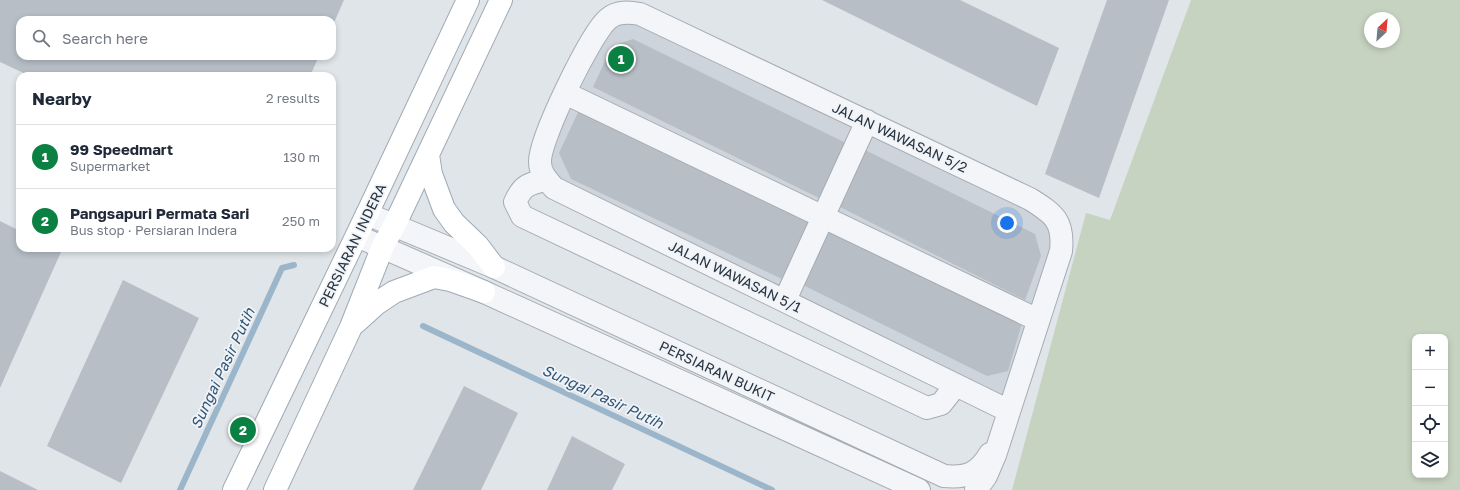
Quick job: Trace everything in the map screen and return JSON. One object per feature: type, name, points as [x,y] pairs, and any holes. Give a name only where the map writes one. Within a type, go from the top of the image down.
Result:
[{"type":"main road","name":"PERSIARAN INDERA","points":[[234,490],[357,236],[468,0]]},
{"type":"main road","name":"PERSIARAN INDERA","points":[[275,490],[351,327],[383,246],[396,224],[501,0]]},
{"type":"main road","points":[[428,155],[431,174],[444,209],[454,223],[478,246],[494,267]]},
{"type":"main road","points":[[351,327],[376,304],[394,292],[434,277],[450,280],[484,292]]},
{"type":"street","name":"JALAN WAWASAN 5/2","points":[[565,93],[598,29],[609,18],[626,12],[640,14],[1030,199],[1047,210],[1057,221],[1063,235],[1061,251],[1000,438]]},
{"type":"street","points":[[956,385],[941,404],[926,408],[522,216],[515,202],[521,190],[532,183],[546,180],[541,171],[541,150],[565,93],[1038,320]]},
{"type":"street","points":[[785,300],[867,121]]},
{"type":"street","name":"JALAN WAWASAN 5/1","points":[[546,180],[554,188],[1009,411]]},
{"type":"street","name":"PERSIARAN BUKIT","points":[[367,214],[396,224],[494,267],[944,476],[960,477],[976,471],[987,458],[1000,438]]},
{"type":"street","name":"PERSIARAN BUKIT","points":[[357,236],[383,246],[919,490]]},
{"type":"street","points":[[976,490],[986,476],[1000,438]]},
{"type":"shaded area","points":[[624,21],[637,23],[1030,209],[1049,224],[1055,238],[1005,397],[556,179],[548,155],[606,36],[616,26]]},
{"type":"green space","points":[[1191,0],[1460,0],[1460,490],[1012,490],[1086,213],[1110,220]]},
{"type":"building","points":[[0,0],[344,0],[336,18],[336,16],[16,16],[16,60],[317,60],[312,72],[21,72],[0,62]]},
{"type":"building","points":[[822,0],[960,0],[1059,48],[1037,106]]},
{"type":"building","points":[[1107,0],[1169,0],[1099,198],[1045,174]]},
{"type":"building","points":[[633,39],[846,143],[821,199],[593,87],[612,46]]},
{"type":"building","points":[[580,108],[810,218],[782,279],[571,179],[559,153]]},
{"type":"building","points":[[863,149],[1035,234],[1041,256],[1025,300],[836,205]]},
{"type":"building","points":[[0,221],[16,229],[16,252],[61,252],[0,388]]},
{"type":"building","points":[[831,227],[1023,320],[1008,371],[987,376],[803,285]]},
{"type":"building","points":[[123,280],[199,318],[121,483],[47,446]]},
{"type":"building","points":[[464,386],[518,413],[481,490],[413,490]]},
{"type":"building","points":[[572,436],[625,464],[612,490],[547,490]]},
{"type":"building","points":[[0,471],[38,490],[0,490]]},
{"type":"waterway","name":"Sungai Pasir Putih","points":[[180,490],[282,268],[294,265]]},
{"type":"waterway","name":"Sungai Pasir Putih","points":[[423,326],[772,490]]},
{"type":"place","name":"99 Speedmart","points":[[621,59]]},
{"type":"place","name":"Pangsapuri Permata Sari","points":[[243,430]]}]
